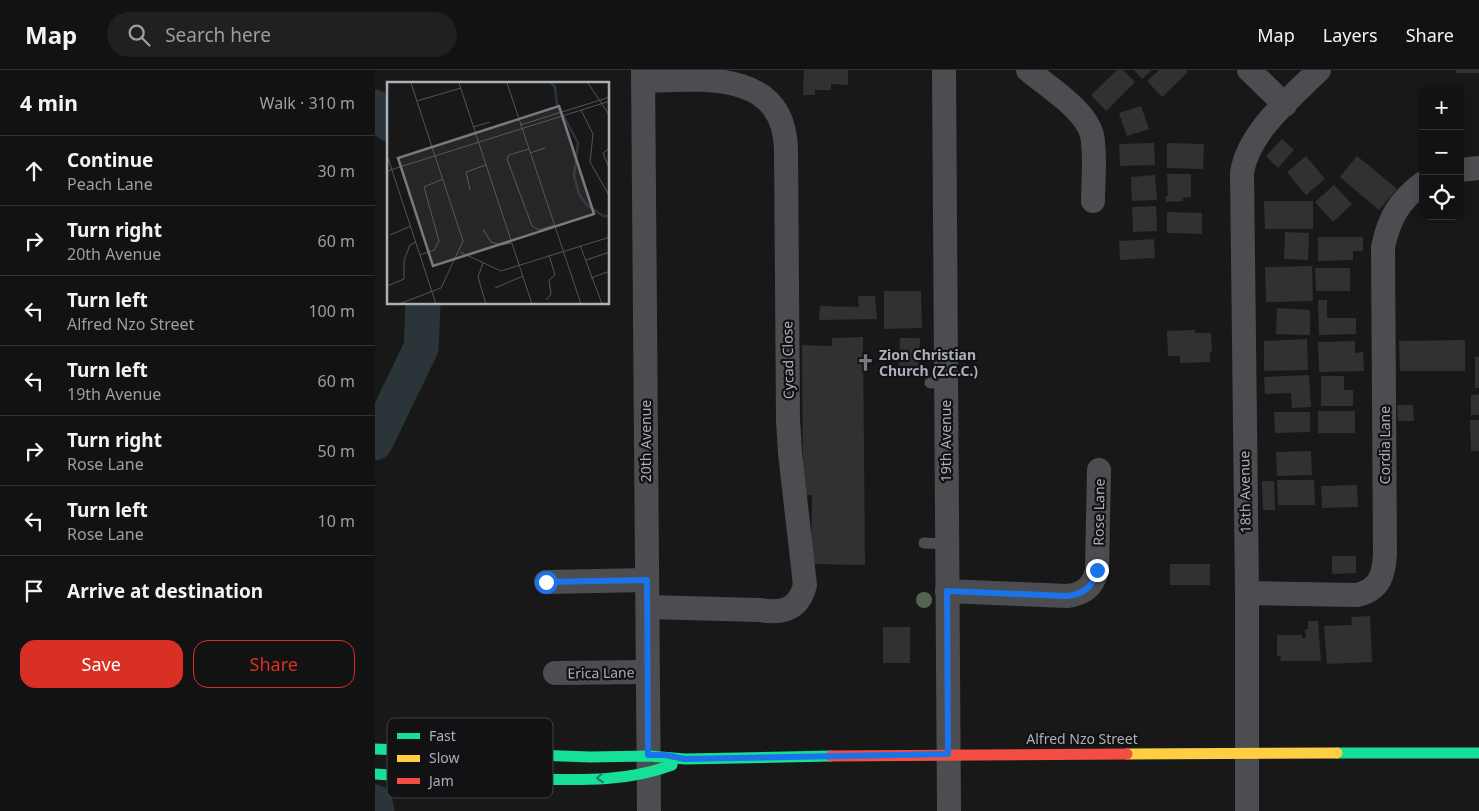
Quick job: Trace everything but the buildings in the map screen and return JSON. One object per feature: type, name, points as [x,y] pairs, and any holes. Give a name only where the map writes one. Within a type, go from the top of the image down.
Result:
[{"type":"street","name":"19th Avenue","points":[[944,70],[935,544],[947,591],[949,811]]},
{"type":"street","points":[[1028,70],[1072,106],[1089,127],[1093,146],[1093,201]]},
{"type":"street","points":[[1249,70],[1285,105],[1319,70]]},
{"type":"street","name":"20th Avenue","points":[[643,76],[649,811]]},
{"type":"street","name":"Cycad Close","points":[[643,76],[725,78],[746,83],[756,89],[776,108],[786,132],[789,428],[805,585],[803,594],[797,601],[791,607],[782,611],[648,607]]},
{"type":"street","name":"18th Avenue","points":[[1247,811],[1247,593],[1241,173],[1257,135],[1285,105]]},
{"type":"street","points":[[1464,170],[1479,168]]},
{"type":"street","name":"Cordia Lane","points":[[1247,593],[1357,595],[1371,590],[1382,576],[1385,554],[1383,247],[1392,216],[1412,191],[1419,186]]},
{"type":"street","name":"Rose Lane","points":[[947,591],[1067,596],[1079,594],[1087,590],[1095,579],[1097,570],[1099,470]]},
{"type":"street","points":[[546,582],[647,580]]},
{"type":"street","name":"Erica Lane","points":[[555,674],[647,672]]},
{"type":"street","name":"Alfred Nzo Street","points":[[649,764],[685,759],[948,754],[1479,753]]},
{"type":"street","name":"Alfred Nzo Street","points":[[649,764],[665,755],[685,759]]},
{"type":"street","points":[[553,756],[609,757],[649,764]]},
{"type":"street","points":[[553,779],[589,779],[649,764]]},
{"type":"waterway","points":[[375,107],[387,122]]},
{"type":"waterway","points":[[375,443],[421,348],[423,305]]},
{"type":"waterway","points":[[375,802],[377,811]]},
{"type":"traffic: fast","points":[[375,749],[387,749]]},
{"type":"traffic: fast","points":[[1337,753],[1479,753]]},
{"type":"traffic: fast","points":[[553,756],[649,756],[685,759],[831,756]]},
{"type":"traffic: fast","points":[[553,779],[621,777],[655,771],[672,765]]},
{"type":"traffic: fast","points":[[375,774],[387,775]]},
{"type":"traffic: slow","points":[[1127,754],[1337,753]]},
{"type":"traffic: jam","points":[[831,756],[1127,754]]},
{"type":"place","name":"Zion Christian Church (Z.C.C.)","points":[[865,363]]},
{"type":"route","points":[[546,582],[647,580],[648,755],[665,755],[685,759],[948,754],[947,591],[1067,596],[1079,594],[1087,590],[1093,584],[1097,570]]}]
